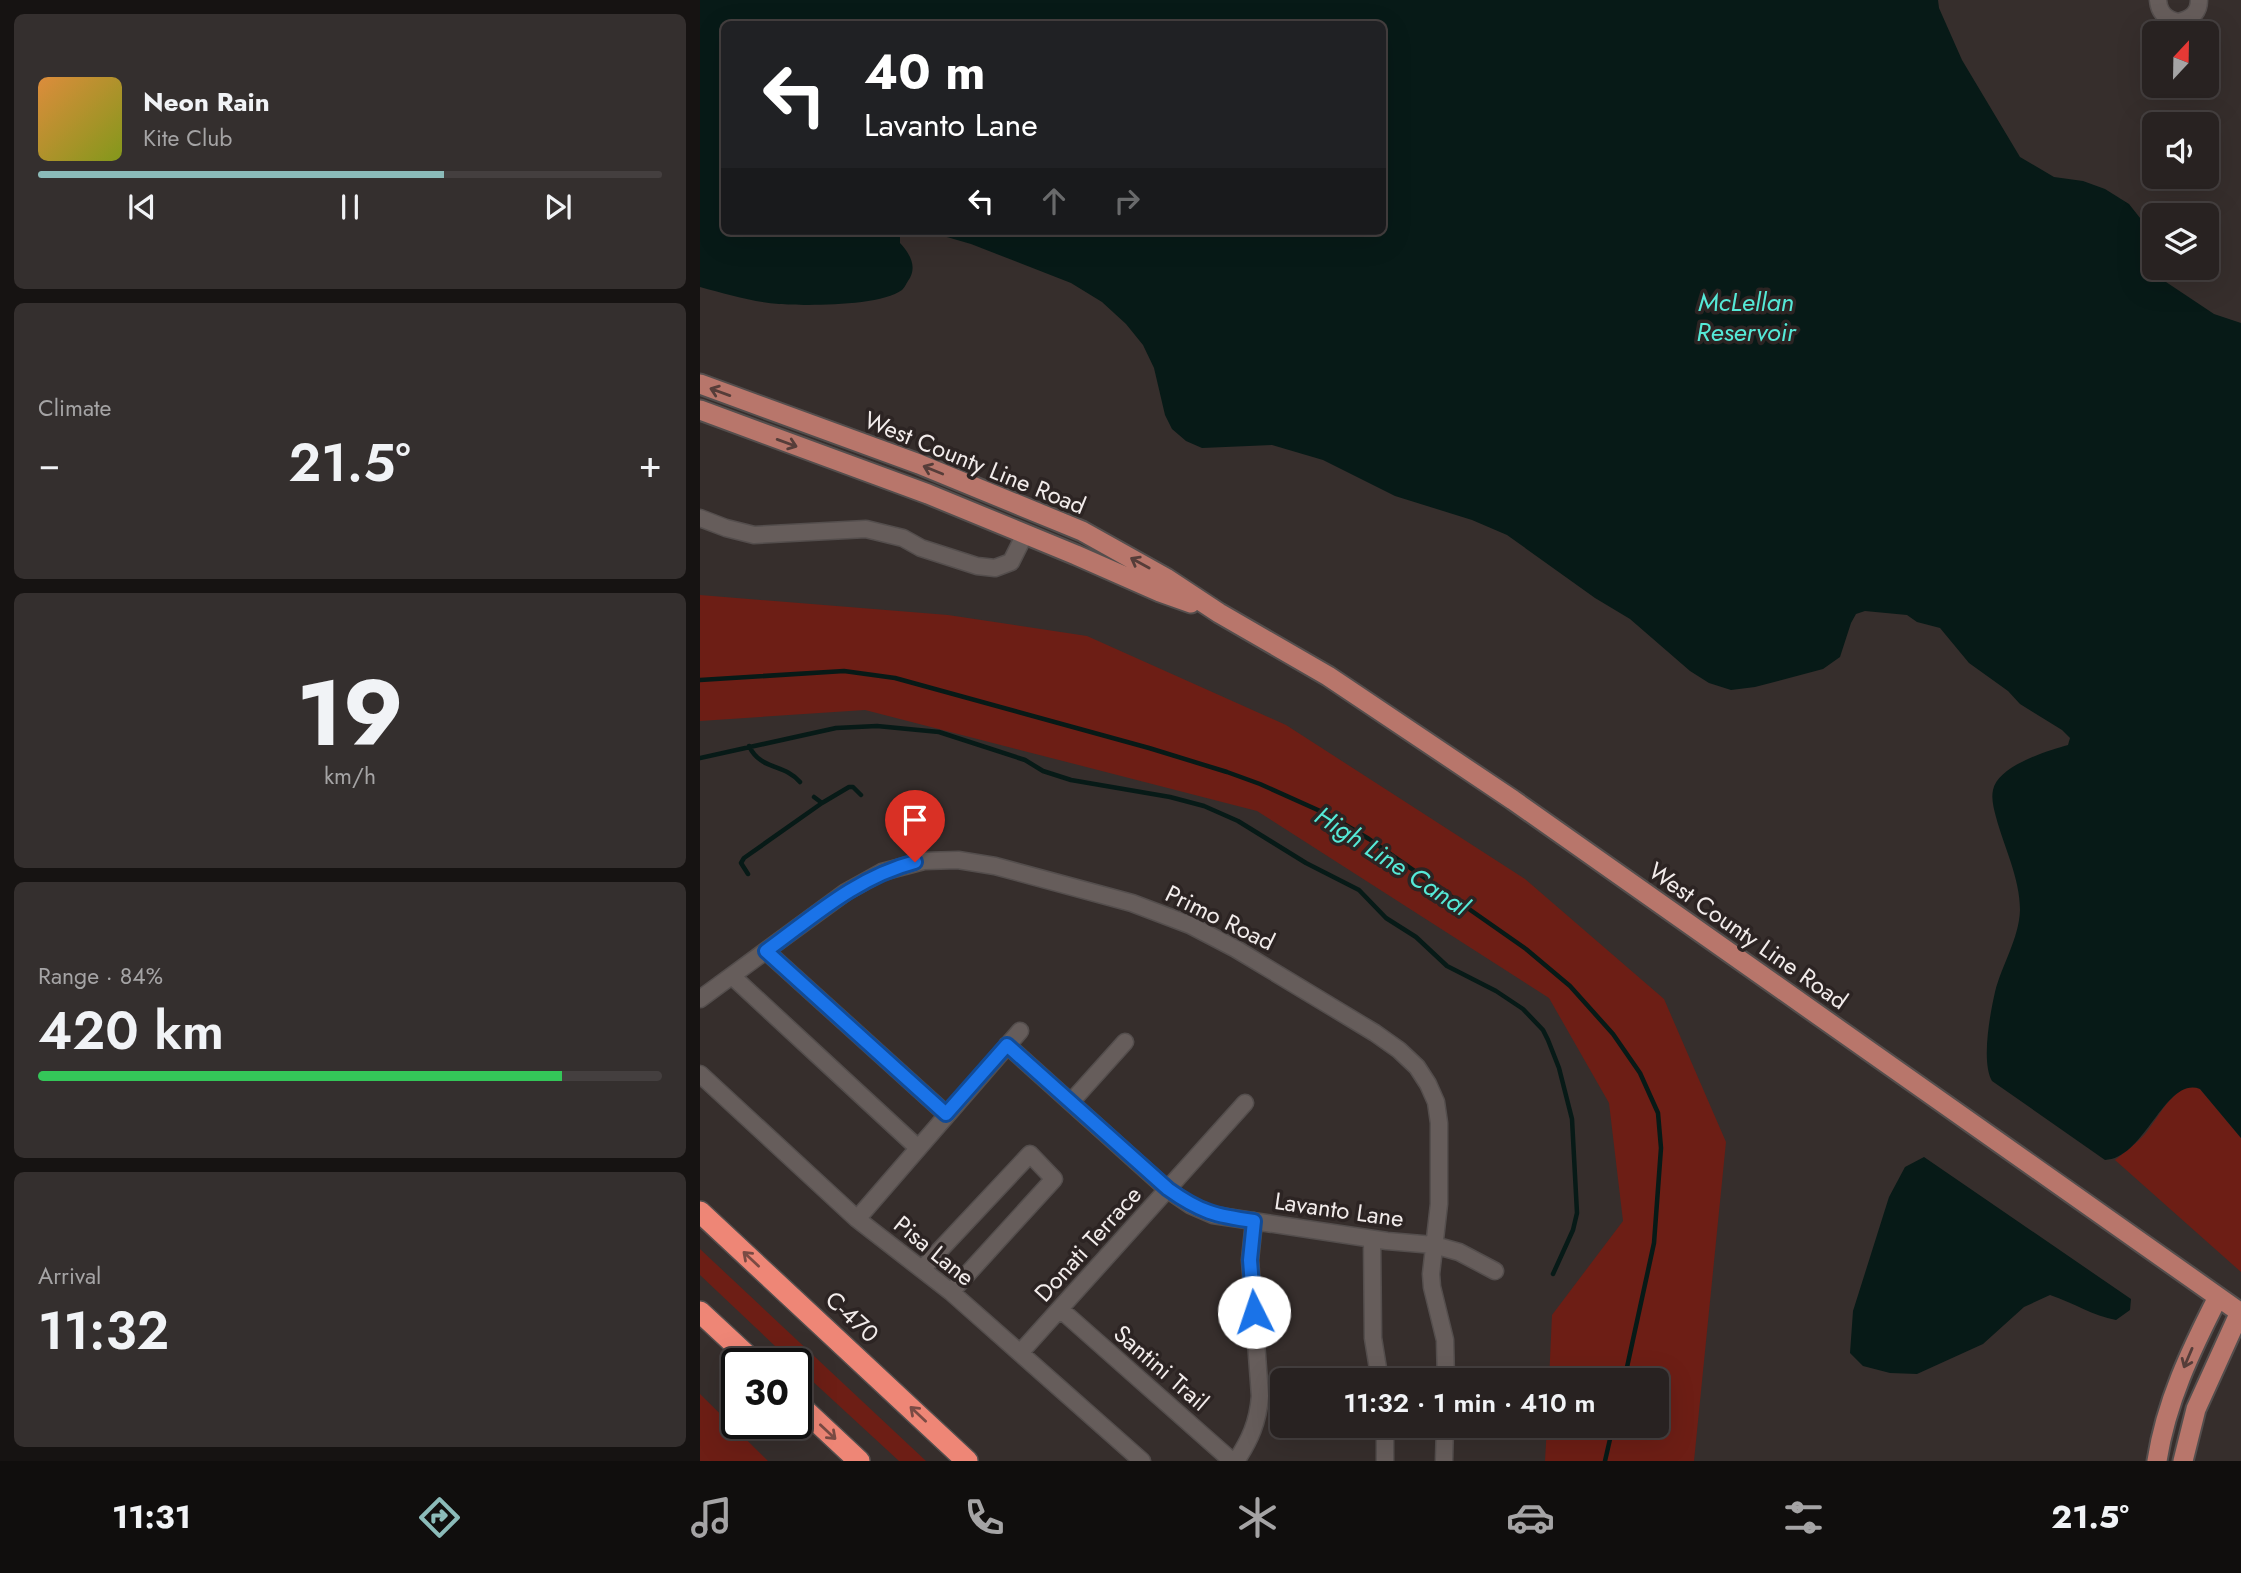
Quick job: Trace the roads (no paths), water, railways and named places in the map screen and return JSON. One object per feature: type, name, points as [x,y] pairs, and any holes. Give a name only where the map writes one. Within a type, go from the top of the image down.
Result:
[{"type":"highway","name":"C-470","points":[[700,1212],[967,1461]]},
{"type":"highway","points":[[700,1312],[739,1348]]},
{"type":"highway","points":[[812,1417],[859,1461]]},
{"type":"main road","name":"West County Line Road","points":[[700,384],[919,464],[1082,531],[1166,578],[1219,613],[1328,676],[1501,792],[2240,1313]]},
{"type":"main road","name":"West County Line Road","points":[[700,411],[928,494],[1160,592],[1219,613]]},
{"type":"main road","points":[[2157,1461],[2172,1397],[2218,1297]]},
{"type":"main road","points":[[2183,1461],[2196,1409],[2240,1313]]},
{"type":"street","points":[[2158,0],[2161,12],[2178,22],[2197,12],[2199,0]]},
{"type":"street","points":[[700,518],[754,536],[866,529],[903,538],[921,548],[977,566],[995,568],[1011,562],[1026,534]]},
{"type":"street","name":"Primo Road","points":[[700,999],[863,881],[894,868],[924,861],[958,860],[995,866],[1132,902],[1179,920],[1259,961],[1353,1019],[1399,1050],[1428,1084],[1438,1113],[1439,1204],[1432,1287],[1445,1340],[1446,1368]]},
{"type":"street","points":[[766,951],[946,1114]]},
{"type":"street","points":[[732,976],[918,1148]]},
{"type":"street","points":[[857,1219],[1020,1031]]},
{"type":"street","points":[[1071,1102],[1125,1042]]},
{"type":"street","name":"Lavanto Lane","points":[[1007,1045],[1168,1189],[1190,1205],[1213,1215],[1372,1239],[1434,1245],[1460,1252],[1495,1271]]},
{"type":"street","name":"Pisa Lane","points":[[700,1074],[857,1219],[923,1268],[1142,1461]]},
{"type":"street","name":"Donati Terrace","points":[[1020,1353],[1245,1103]]},
{"type":"street","points":[[923,1268],[1030,1154],[1054,1179],[951,1292]]},
{"type":"street","points":[[1234,1461],[1248,1442],[1258,1417],[1260,1396],[1250,1260],[1254,1221]]},
{"type":"street","points":[[1372,1239],[1373,1338],[1378,1368]]},
{"type":"street","name":"Santini Trail","points":[[1060,1309],[1234,1461]]},
{"type":"street","points":[[1385,1438],[1385,1461]]},
{"type":"street","points":[[1444,1461],[1445,1438]]},
{"type":"water","name":"McLellan Reservoir","points":[[700,0],[1938,0],[1962,60],[2020,157],[2054,177],[2083,181],[2105,189],[2129,204],[2142,220],[2142,280],[2163,280],[2214,314],[2241,323],[2241,1138],[2200,1089],[2188,1088],[2176,1094],[2165,1105],[2132,1147],[2119,1156],[2105,1160],[1992,1081],[1987,1062],[1991,1013],[1998,982],[2017,931],[2020,910],[2015,874],[1999,828],[1993,790],[1997,781],[2013,767],[2068,745],[2070,738],[2062,730],[2020,704],[2008,691],[1969,663],[1940,628],[1917,622],[1907,615],[1865,611],[1856,614],[1851,623],[1840,657],[1823,669],[1755,687],[1731,690],[1709,683],[1690,671],[1630,619],[1595,598],[1507,535],[1472,520],[1395,496],[1323,460],[1272,445],[1202,448],[1186,441],[1172,429],[1165,415],[1154,368],[1143,345],[1126,324],[1102,302],[1071,283],[971,244],[940,235],[1386,235],[1386,21],[721,21],[721,235],[900,235],[900,243],[912,261],[911,276],[902,290],[878,299],[824,305],[791,305],[749,300],[700,287]]},
{"type":"water","points":[[1924,1157],[2131,1299],[2130,1310],[2116,1320],[2099,1316],[2050,1295],[2024,1307],[1983,1344],[1917,1374],[1890,1373],[1863,1366],[1850,1353],[1853,1311],[1889,1197],[1905,1167]]},
{"type":"waterway","name":"High Line Canal","points":[[700,680],[844,671],[895,678],[1227,772],[1329,815],[1369,839],[1526,949],[1570,986],[1613,1034],[1640,1073],[1658,1113],[1661,1148],[1654,1243],[1627,1368]]},
{"type":"waterway","points":[[700,758],[836,728],[877,726],[939,732],[1025,760],[1043,771],[1071,780],[1170,797],[1204,806],[1238,821],[1306,863],[1359,890],[1386,918],[1416,937],[1447,966],[1496,991],[1523,1009],[1543,1030],[1559,1068],[1572,1119],[1577,1213],[1573,1230],[1553,1274]]},
{"type":"waterway","points":[[749,746],[760,759],[794,776],[800,782]]},
{"type":"waterway","points":[[748,874],[741,863],[744,858],[822,803],[849,787],[853,787],[861,795]]},
{"type":"waterway","points":[[814,797],[822,803]]},
{"type":"waterway","name":"High Line Canal","points":[[1605,1461],[1610,1438]]}]
